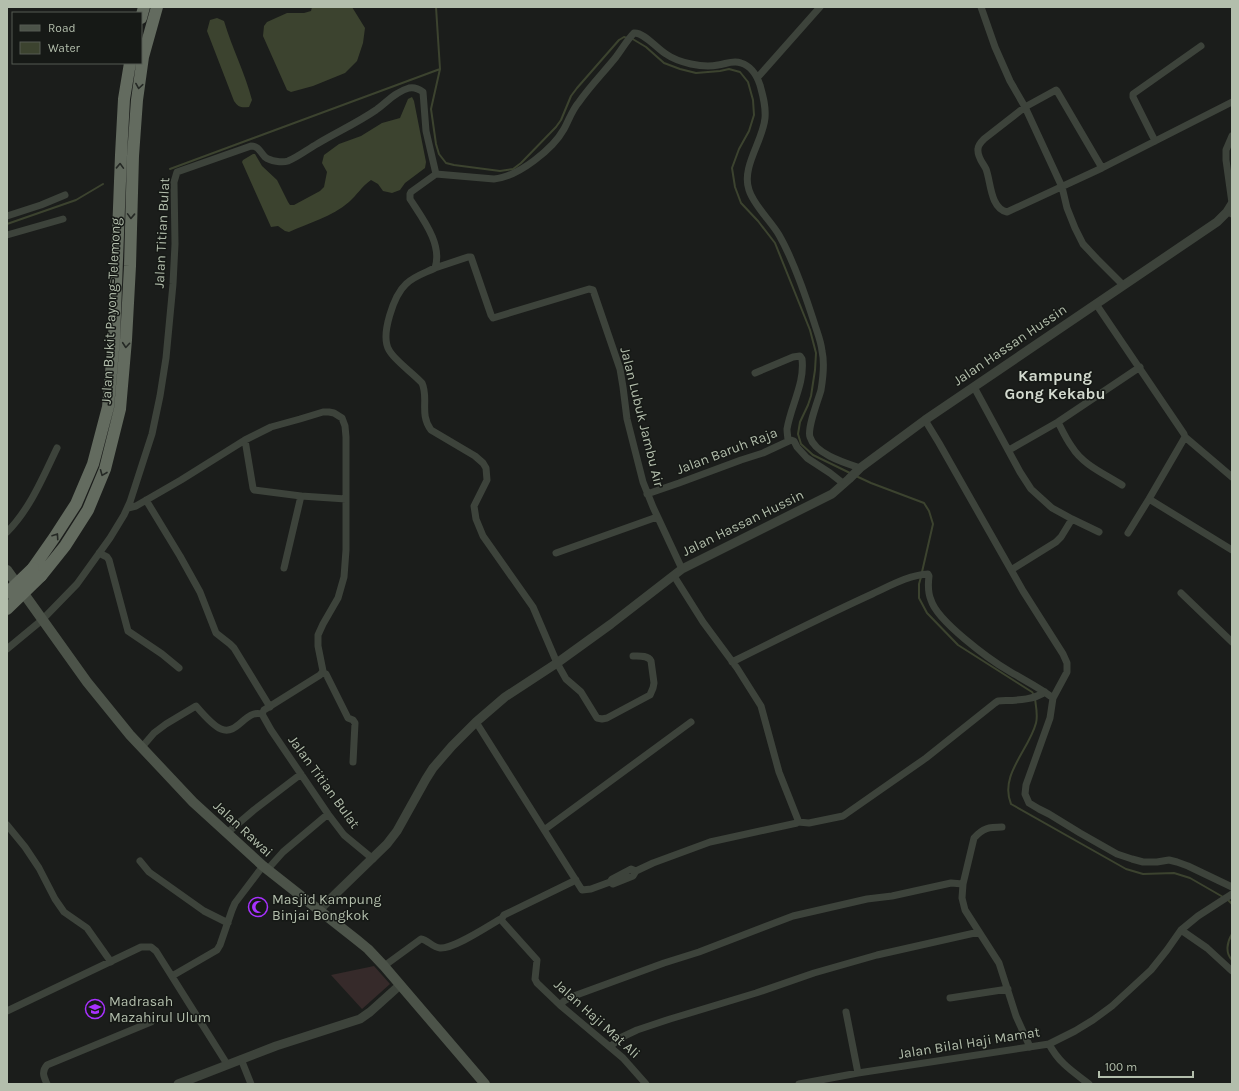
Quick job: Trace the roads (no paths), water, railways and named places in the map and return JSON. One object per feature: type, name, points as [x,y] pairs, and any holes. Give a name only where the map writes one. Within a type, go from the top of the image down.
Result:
[{"type":"highway","name":"Jalan Bukit Payong-Telemong","points":[[7,593],[37,572],[65,546],[88,510],[105,468],[120,409],[127,325],[133,156],[137,100],[144,57],[157,7]]},
{"type":"highway","name":"Jalan Bukit Payong-Telemong","points":[[7,609],[37,572],[54,538],[76,504],[93,464],[108,407],[115,317],[120,155],[124,99],[130,64]]},
{"type":"main road","name":"Jalan Rawai","points":[[7,570],[87,682],[130,735],[193,802],[265,868],[362,944],[384,966],[484,1084]]},
{"type":"street","points":[[758,77],[820,7]]},
{"type":"street","points":[[981,7],[998,54],[1010,81],[1025,107],[1062,187],[1074,228],[1083,244],[1123,285]]},
{"type":"street","points":[[633,656],[644,656],[650,658],[654,683],[652,692],[646,698],[607,718],[597,718],[583,695],[566,679],[557,663],[532,607],[483,536],[476,519],[474,506],[487,480],[486,468],[475,456],[431,430],[424,418],[424,388],[422,383],[392,354],[387,345],[386,339],[389,319],[399,293],[411,279],[435,268],[438,257],[434,242],[427,226],[409,197],[411,192],[436,174],[500,179],[516,173],[531,163],[558,139],[578,103],[617,56],[633,33],[638,33],[654,44],[664,54],[692,65],[706,66],[737,62],[747,66],[758,77],[765,104],[765,119],[748,172],[747,182],[749,191],[752,198],[779,234],[806,296],[822,350],[824,363],[821,389],[810,427],[810,438],[818,448],[827,455],[859,469]]},
{"type":"street","points":[[1155,141],[1133,97],[1133,94],[1201,46]]},
{"type":"street","name":"Jalan Titian Bulat","points":[[7,649],[42,620],[77,584],[121,521],[128,508],[152,434],[166,358],[173,284],[174,188],[177,172],[251,146],[258,148],[265,157],[274,161],[289,161],[378,109],[399,92],[412,88],[422,92],[426,130],[436,174]]},
{"type":"street","points":[[1102,168],[1057,91],[1053,90],[1025,107],[984,139],[978,146],[978,155],[986,169],[989,186],[994,199],[1001,210],[1009,212],[1102,168],[1232,102]]},
{"type":"street","points":[[1231,210],[1226,150],[1232,136]]},
{"type":"street","points":[[7,216],[65,195]]},
{"type":"street","name":"Jalan Hassan Hussin","points":[[319,910],[382,850],[397,831],[433,768],[452,746],[476,722],[517,688],[557,663],[611,624],[682,569],[832,494],[847,482],[859,469],[925,420],[1213,225],[1231,210]]},
{"type":"street","points":[[7,235],[63,219]]},
{"type":"street","name":"Jalan Lubuk Jambu Air","points":[[435,268],[468,256],[471,257],[490,315],[493,318],[590,289],[594,291],[620,369],[627,419],[647,494],[682,569]]},
{"type":"street","points":[[1096,304],[1140,367],[1185,437],[1232,477]]},
{"type":"street","points":[[755,373],[800,356],[802,359],[800,382],[787,430],[791,441],[807,458],[847,482]]},
{"type":"street","points":[[1009,450],[1058,422],[1140,367]]},
{"type":"street","points":[[974,387],[1026,480],[1035,493],[1052,508],[1099,532]]},
{"type":"street","points":[[128,508],[136,506],[246,440],[271,427],[323,412],[338,415],[342,418],[345,426],[346,499],[346,550],[344,576],[338,598],[323,624],[317,640],[323,667],[322,673],[264,710],[262,714],[258,712],[253,714],[232,730],[226,731],[218,727],[196,706],[154,733],[142,747]]},
{"type":"street","points":[[925,420],[1011,570],[1063,654],[1067,663],[1067,672],[1053,698],[1050,718],[1024,792],[1025,797],[1029,803],[1080,834],[1117,854],[1143,862],[1169,860],[1188,866],[1232,892]]},
{"type":"street","points":[[1058,422],[1078,456],[1086,463],[1122,485]]},
{"type":"street","points":[[1128,533],[1185,437]]},
{"type":"street","points":[[246,440],[254,490],[301,496],[346,499]]},
{"type":"street","name":"Jalan Baruh Raja","points":[[647,494],[763,453],[791,441]]},
{"type":"street","points":[[7,532],[18,520],[30,502],[57,448]]},
{"type":"street","points":[[284,568],[301,496]]},
{"type":"street","points":[[1149,499],[1232,550]]},
{"type":"street","points":[[146,500],[200,592],[216,633],[234,648],[270,707]]},
{"type":"street","points":[[556,553],[657,517]]},
{"type":"street","points":[[1011,570],[1056,542],[1061,537],[1072,519]]},
{"type":"street","points":[[99,553],[107,557],[109,560],[128,631],[162,654],[179,668]]},
{"type":"street","points":[[732,662],[839,610],[916,576],[926,574],[929,576],[928,586],[931,602],[946,622],[1008,670],[1042,693],[1053,698]]},
{"type":"street","points":[[674,576],[761,706],[779,772],[798,822]]},
{"type":"street","points":[[1181,593],[1232,642]]},
{"type":"street","points":[[322,673],[326,674],[348,718],[353,720],[353,762]]},
{"type":"street","points":[[476,722],[582,890],[591,889],[610,882],[613,884],[633,876],[636,871],[653,863],[710,842],[798,822],[809,823],[843,816],[926,758],[998,701],[1027,698],[1042,693]]},
{"type":"street","name":"Jalan Titian Bulat","points":[[262,714],[271,730],[344,835],[373,859]]},
{"type":"street","points":[[544,830],[692,722]]},
{"type":"street","points":[[227,833],[301,774]]},
{"type":"street","points":[[172,976],[217,950],[235,903],[265,868],[328,814]]},
{"type":"street","points":[[7,825],[25,847],[39,868],[55,899],[64,912],[87,928],[111,962]]},
{"type":"street","points":[[1002,827],[990,827],[979,832],[974,838],[963,884],[962,898],[965,910],[999,963],[1016,1016],[1030,1047]]},
{"type":"street","points":[[140,861],[149,872],[204,911],[228,923]]},
{"type":"street","points":[[384,966],[420,939],[436,947],[446,947],[576,880]]},
{"type":"street","points":[[560,1005],[571,997],[664,963],[699,952],[794,916],[867,899],[892,896],[951,883],[963,884]]},
{"type":"street","name":"Jalan Bilal Haji Mamat","points":[[799,1084],[858,1073],[1049,1044],[1075,1031],[1112,1006],[1151,970],[1181,930],[1232,892]]},
{"type":"street","name":"Jalan Haji Mat Ali","points":[[503,917],[502,922],[537,960],[536,982],[560,1005],[624,1058],[646,1084]]},
{"type":"street","points":[[1181,930],[1207,948],[1232,971]]},
{"type":"street","points":[[610,1046],[620,1038],[637,1030],[756,993],[814,973],[877,955],[979,932]]},
{"type":"street","points":[[7,1011],[141,947],[151,947],[156,951],[227,1064]]},
{"type":"street","points":[[178,1084],[276,1046],[360,1019],[400,985]]},
{"type":"street","points":[[950,998],[1008,989]]},
{"type":"street","points":[[846,1012],[858,1073]]},
{"type":"street","points":[[47,1084],[43,1074],[47,1065],[151,1022]]},
{"type":"street","points":[[1049,1044],[1058,1059],[1088,1084]]},
{"type":"street","points":[[241,1059],[251,1084]]},
{"type":"water","points":[[312,7],[352,7],[365,28],[363,43],[357,61],[345,73],[313,86],[291,92],[287,90],[263,36],[264,26],[267,22],[287,13],[304,13],[311,11]]},
{"type":"water","points":[[217,18],[224,21],[246,80],[252,100],[249,107],[240,107],[234,101],[207,31],[210,20]]},
{"type":"water","points":[[412,97],[426,162],[425,168],[405,183],[400,190],[392,193],[383,191],[378,184],[371,180],[349,202],[328,216],[289,232],[278,226],[271,227],[242,162],[243,160],[255,154],[262,166],[277,180],[290,205],[294,205],[320,191],[324,187],[327,172],[322,163],[324,155],[339,144],[361,136],[382,123],[400,118],[408,99]]},
{"type":"waterway","points":[[436,7],[440,69],[431,109],[436,144],[439,154],[446,163],[454,165],[500,171],[513,169],[521,163],[556,127],[561,120],[571,96],[577,88],[619,40],[624,37],[627,38]]},
{"type":"waterway","points":[[631,38],[646,47],[664,63],[696,73],[729,69],[740,72],[748,82],[753,100],[754,115],[749,131],[739,149],[732,168],[735,187],[741,203],[758,221],[775,243],[810,330],[816,353],[811,396],[800,422],[798,434],[801,444],[813,455],[850,473]]},
{"type":"waterway","points":[[170,169],[440,69]]},
{"type":"waterway","points":[[7,224],[76,200],[103,184]]},
{"type":"waterway","points":[[856,476],[924,503],[929,511],[933,524],[922,572]]},
{"type":"waterway","points":[[921,577],[919,584],[919,598],[927,613],[958,645],[1032,692],[1034,695]]},
{"type":"waterway","points":[[1035,699],[1037,720],[1012,773],[1008,793],[1011,804],[1126,869],[1143,874],[1174,873],[1190,878],[1223,897]]},
{"type":"waterway","points":[[1227,899],[1232,904]]},
{"type":"waterway","points":[[1232,934],[1228,947],[1228,954],[1232,960]]},
{"type":"place","name":"Masjid Kampung Binjai Bongkok","points":[[258,907]]},
{"type":"place","name":"Madrasah Mazahirul Ulum","points":[[95,1009]]},
{"type":"district","name":"Kampung Gong Kekabu","points":[[1055,384]]}]
